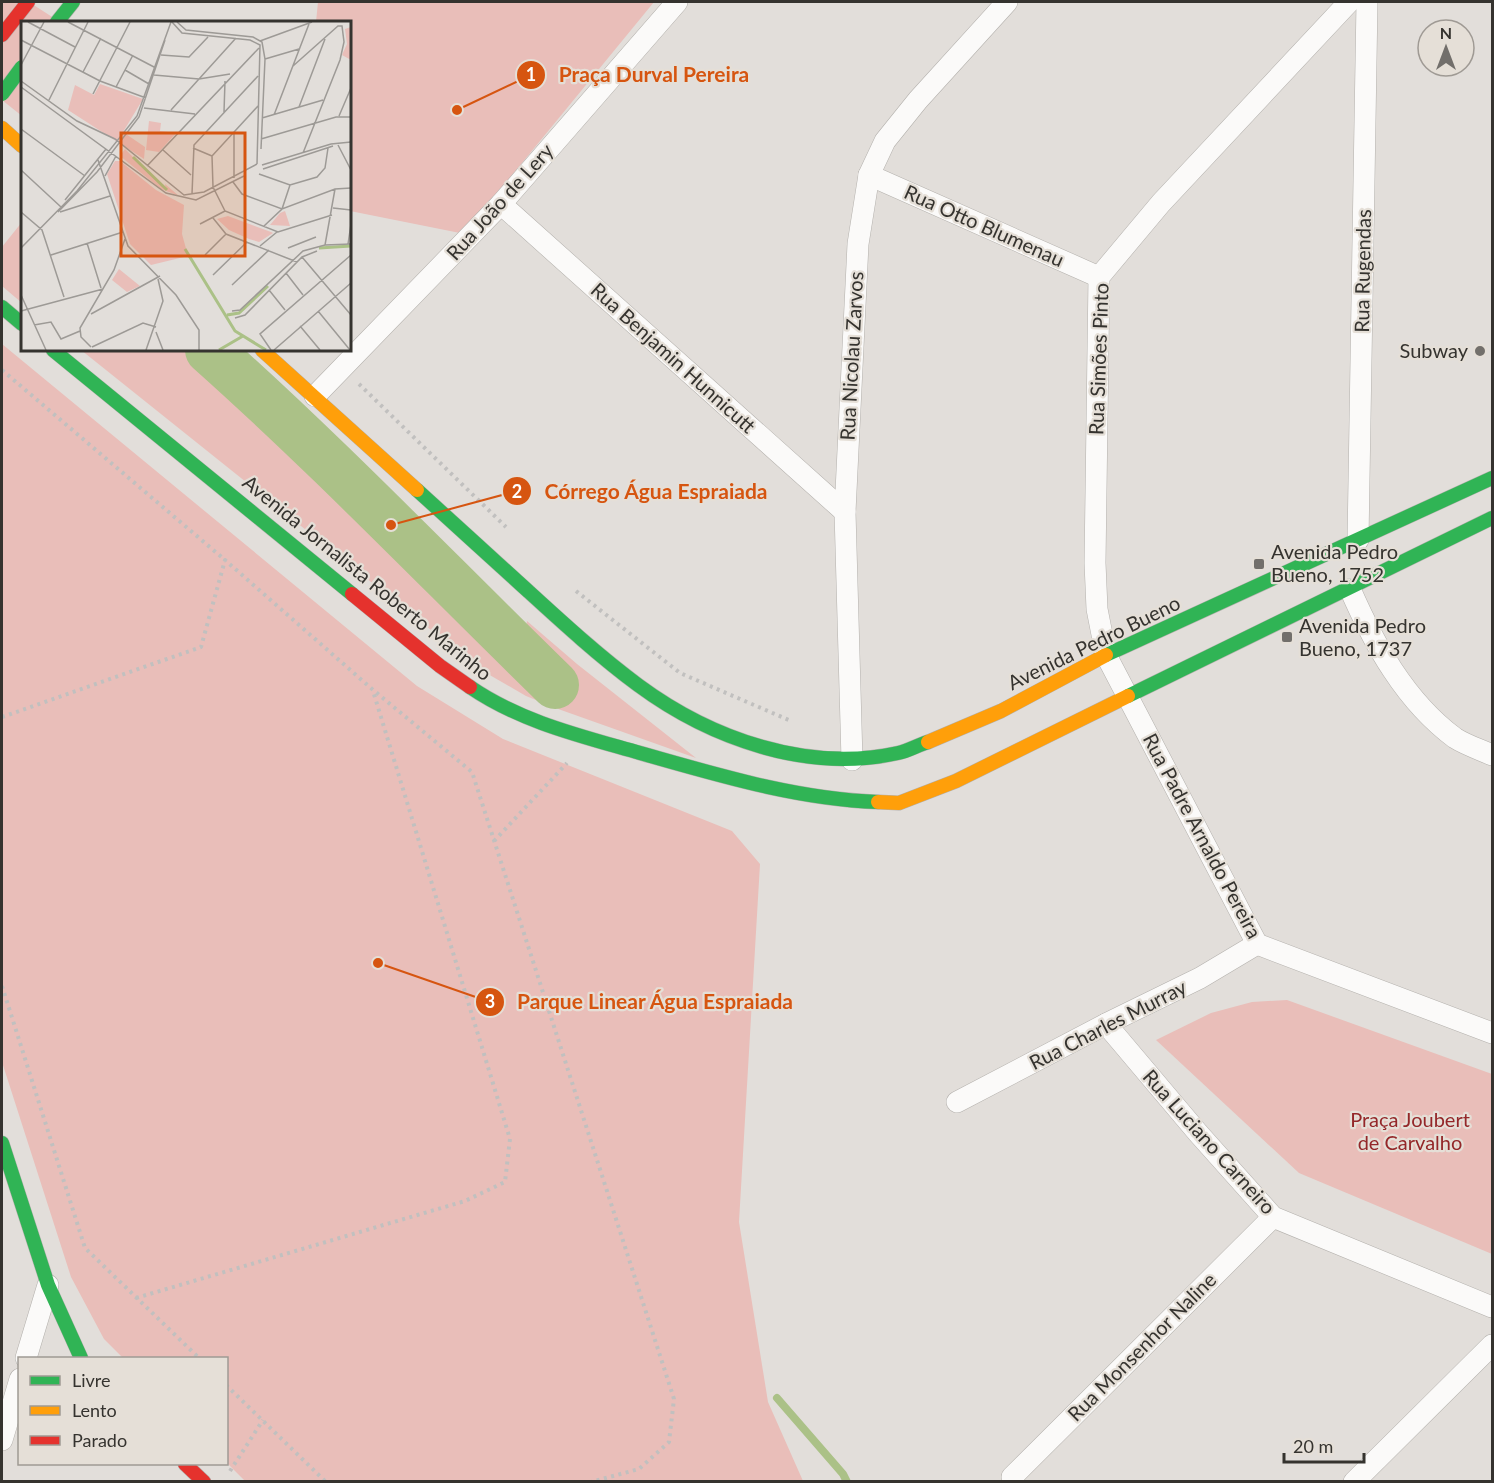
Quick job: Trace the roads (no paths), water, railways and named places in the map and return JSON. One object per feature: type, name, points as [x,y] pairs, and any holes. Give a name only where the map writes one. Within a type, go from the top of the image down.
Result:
[{"type":"main road","points":[[2,35],[28,2]]},
{"type":"main road","points":[[58,21],[73,2]]},
{"type":"main road","points":[[2,94],[21,68]]},
{"type":"main road","points":[[2,128],[21,145]]},
{"type":"main road","points":[[5,312],[21,323]]},
{"type":"main road","name":"Avenida Jornalista Roberto Marinho","points":[[54,351],[440,666],[489,700],[547,726],[728,778],[805,795],[850,801],[899,803],[956,781],[1128,698]]},
{"type":"main road","points":[[263,351],[315,396]]},
{"type":"main road","name":"Avenida Pedro Bueno","points":[[315,396],[582,640],[643,688],[698,722],[754,745],[801,756],[852,760],[900,753],[991,715],[1106,656],[1492,478]]},
{"type":"main road","points":[[1128,698],[1492,518]]},
{"type":"main road","points":[[2,1143],[9,1194],[80,1357]]},
{"type":"main road","points":[[186,1465],[204,1482]]},
{"type":"street","name":"Rua João de Lery","points":[[315,396],[501,204],[677,2]]},
{"type":"street","name":"Rua Nicolau Zarvos","points":[[852,760],[844,512],[858,244],[869,176],[885,141],[918,100],[1007,2]]},
{"type":"street","name":"Rua Simões Pinto","points":[[1128,698],[1106,656],[1097,609],[1095,563],[1099,277],[1161,203],[1349,2]]},
{"type":"street","name":"Rua Rugendas","points":[[1358,540],[1367,2]]},
{"type":"street","name":"Rua Otto Blumenau","points":[[869,176],[1099,277]]},
{"type":"street","name":"Rua Benjamin Hunnicutt","points":[[501,204],[844,512]]},
{"type":"street","points":[[1350,589],[1372,637],[1418,705],[1456,739],[1492,755]]},
{"type":"street","name":"Rua Padre Arnaldo Pereira","points":[[1128,698],[1257,944],[1492,1033]]},
{"type":"street","name":"Rua Charles Murray","points":[[957,1102],[1200,978],[1257,944]]},
{"type":"street","name":"Rua Luciano Carneiro","points":[[1106,1024],[1272,1217],[1492,1307]]},
{"type":"street","name":"Rua Monsenhor Naline","points":[[1012,1477],[1272,1217]]},
{"type":"street","points":[[27,1357],[48,1285]]},
{"type":"street","points":[[1354,1482],[1492,1345]]},
{"type":"street","points":[[2,1440],[18,1386]]},
{"type":"waterway","points":[[210,351],[341,473],[555,685]]},
{"type":"waterway","points":[[777,1398],[843,1474],[847,1482]]},
{"type":"place","name":"Praça Durval Pereira","points":[[457,110]]},
{"type":"place","name":"Subway","points":[[1480,351]]},
{"type":"place","name":"Córrego Água Espraiada","points":[[391,525]]},
{"type":"place","name":"Avenida Pedro Bueno, 1752","points":[[1259,564]]},
{"type":"place","name":"Avenida Pedro Bueno, 1737","points":[[1287,637]]},
{"type":"place","name":"Parque Linear Água Espraiada","points":[[378,963]]},
{"type":"park label","name":"Praça Joubert de Carvalho","points":[[1410,1132]]}]
